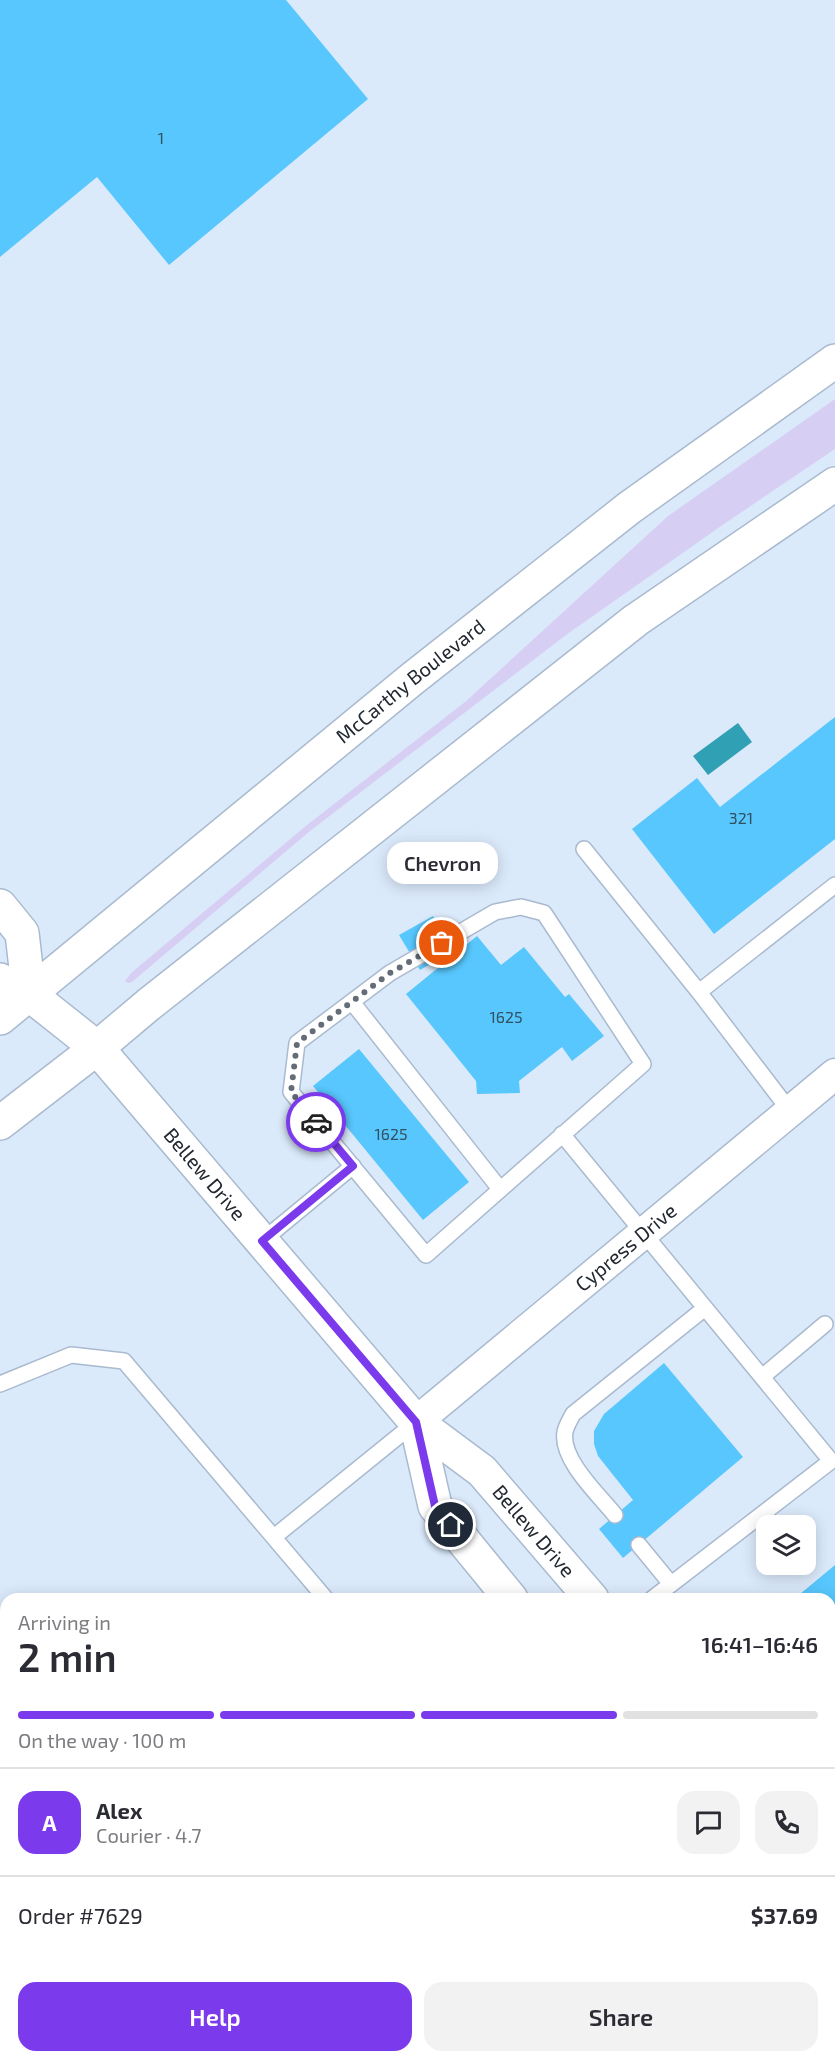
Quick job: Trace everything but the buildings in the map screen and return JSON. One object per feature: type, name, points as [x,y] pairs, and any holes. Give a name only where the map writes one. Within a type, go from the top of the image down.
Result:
[{"type":"main road","name":"McCarthy Boulevard","points":[[0,1018],[14,987],[629,508],[835,361]]},
{"type":"main road","points":[[0,1123],[636,620],[835,484]]},
{"type":"main road","points":[[0,906],[22,933],[14,987]]},
{"type":"main road","name":"Bellew Drive","points":[[14,987],[97,1048],[416,1422],[482,1472],[587,1593]]},
{"type":"main road","name":"Bellew Drive","points":[[416,1422],[435,1506],[506,1593]]},
{"type":"street","name":"Cypress Drive","points":[[416,1422],[835,1074]]},
{"type":"lane","points":[[584,849],[699,992],[790,1111]]},
{"type":"lane","points":[[699,992],[835,885]]},
{"type":"lane","points":[[521,907],[544,913],[643,1064],[562,1134],[426,1255],[291,1092],[297,1043],[390,973],[495,912],[521,907]]},
{"type":"lane","points":[[352,1002],[500,1189]]},
{"type":"lane","points":[[562,1134],[831,1461],[660,1593]]},
{"type":"lane","points":[[262,1241],[353,1166]]},
{"type":"lane","points":[[615,1515],[570,1460],[565,1446],[565,1431],[573,1414],[705,1308]]},
{"type":"lane","points":[[762,1377],[825,1324]]},
{"type":"lane","points":[[0,1384],[71,1355],[124,1361],[322,1593]]},
{"type":"lane","points":[[274,1537],[416,1422]]},
{"type":"lane","points":[[639,1545],[671,1584]]},
{"type":"shaded area","points":[[835,399],[835,449],[566,635],[310,831],[132,982],[125,981],[131,973],[307,825],[465,702],[668,516]]},
{"type":"water","points":[[738,723],[752,742],[708,775],[693,756]]},
{"type":"way so far","points":[[316,1122],[291,1092],[297,1043],[390,973],[442,943]]},
{"type":"place","name":"Chevron","points":[[442,943]]},
{"type":"route","points":[[316,1122],[353,1166],[262,1241],[416,1422],[435,1506],[451,1525]]}]
